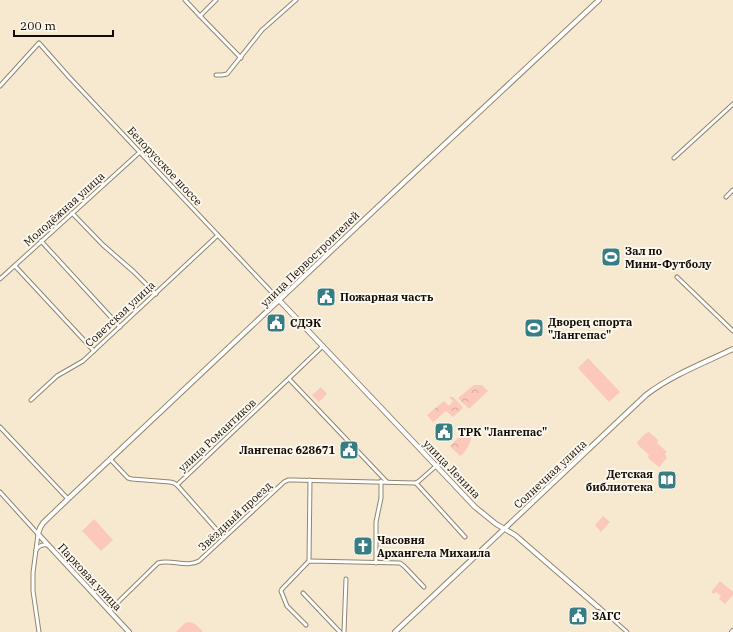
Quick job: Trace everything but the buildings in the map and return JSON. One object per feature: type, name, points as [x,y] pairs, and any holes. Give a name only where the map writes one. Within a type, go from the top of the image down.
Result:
[{"type":"street","points":[[185,0],[240,58]]},
{"type":"street","points":[[200,16],[216,0]]},
{"type":"street","points":[[216,75],[227,74],[262,30],[296,0]]},
{"type":"street","name":"улица Первостроителей","points":[[38,534],[43,523],[110,459],[599,0]]},
{"type":"street","name":"Белорусское шоссе","points":[[0,86],[39,43],[69,77],[279,300]]},
{"type":"street","points":[[674,158],[733,104]]},
{"type":"street","name":"Молодёжная улица","points":[[0,279],[140,152]]},
{"type":"street","points":[[726,197],[733,190]]},
{"type":"street","points":[[72,213],[156,294]]},
{"type":"street","name":"Советская улица","points":[[31,400],[56,376],[80,364],[218,235]]},
{"type":"street","points":[[41,241],[120,327]]},
{"type":"street","points":[[15,266],[94,351]]},
{"type":"street","points":[[677,277],[733,331]]},
{"type":"street","name":"улица Ленина","points":[[279,300],[481,512],[496,524],[515,535],[627,632]]},
{"type":"street","name":"улица Романтиков","points":[[110,459],[128,478],[170,482],[177,485],[324,346]]},
{"type":"street","name":"Солнечная улица","points":[[394,632],[646,395],[672,378],[733,349]]},
{"type":"street","points":[[289,379],[387,482]]},
{"type":"street","points":[[0,427],[68,499]]},
{"type":"street","points":[[436,466],[416,483],[466,536]]},
{"type":"street","points":[[376,563],[376,522],[381,498],[381,482],[384,478]]},
{"type":"street","name":"Звёздный проезд","points":[[109,611],[158,563],[196,563],[288,480],[416,483]]},
{"type":"street","points":[[306,625],[287,606],[281,591],[309,561],[310,480]]},
{"type":"street","points":[[177,485],[224,538]]},
{"type":"street","points":[[0,492],[38,534],[33,592],[39,632]]},
{"type":"street","name":"Парковая улица","points":[[38,534],[129,632]]},
{"type":"street","points":[[36,551],[42,544],[48,545]]},
{"type":"street","points":[[309,561],[402,564],[424,587]]},
{"type":"street","points":[[344,632],[346,580]]},
{"type":"street","points":[[303,593],[340,632]]},
{"type":"green space","points":[[588,358],[620,392],[609,402],[578,368]]},
{"type":"green space","points":[[474,385],[482,385],[488,391],[469,409],[458,398]]},
{"type":"green space","points":[[321,387],[327,394],[319,402],[312,395]]},
{"type":"green space","points":[[449,397],[453,397],[463,408],[453,417],[446,411],[433,422],[427,415],[444,401],[449,406],[453,401]]},
{"type":"green space","points":[[470,426],[474,429],[471,440],[466,451],[460,456],[450,446]]},
{"type":"green space","points":[[649,432],[658,440],[657,443],[667,452],[665,454],[667,458],[659,467],[648,458],[649,455],[637,444],[637,442],[646,433]]},
{"type":"green space","points":[[603,516],[610,522],[601,532],[595,525]]},
{"type":"green space","points":[[94,519],[113,540],[101,551],[82,531]]},
{"type":"green space","points":[[720,581],[733,592],[733,595],[725,604],[719,599],[721,596],[716,592],[714,594],[711,592]]},
{"type":"green space","points":[[185,623],[193,623],[203,632],[176,632]]},
{"type":"place","name":"Зал по Мини-Футболу","points":[[611,257]]},
{"type":"place","name":"Пожарная часть","points":[[326,297]]},
{"type":"place","name":"СДЭК","points":[[276,323]]},
{"type":"place","name":"Дворец спорта \"Лангепас\"","points":[[534,328]]},
{"type":"place","name":"ТРК \"Лангепас\"","points":[[444,432]]},
{"type":"place","name":"Лангепас 628671","points":[[349,450]]},
{"type":"place","name":"Детская библиотека","points":[[667,480]]},
{"type":"place","name":"Часовня Архангела Михаила","points":[[363,546]]},
{"type":"place","name":"ЗАГС","points":[[578,616]]}]
